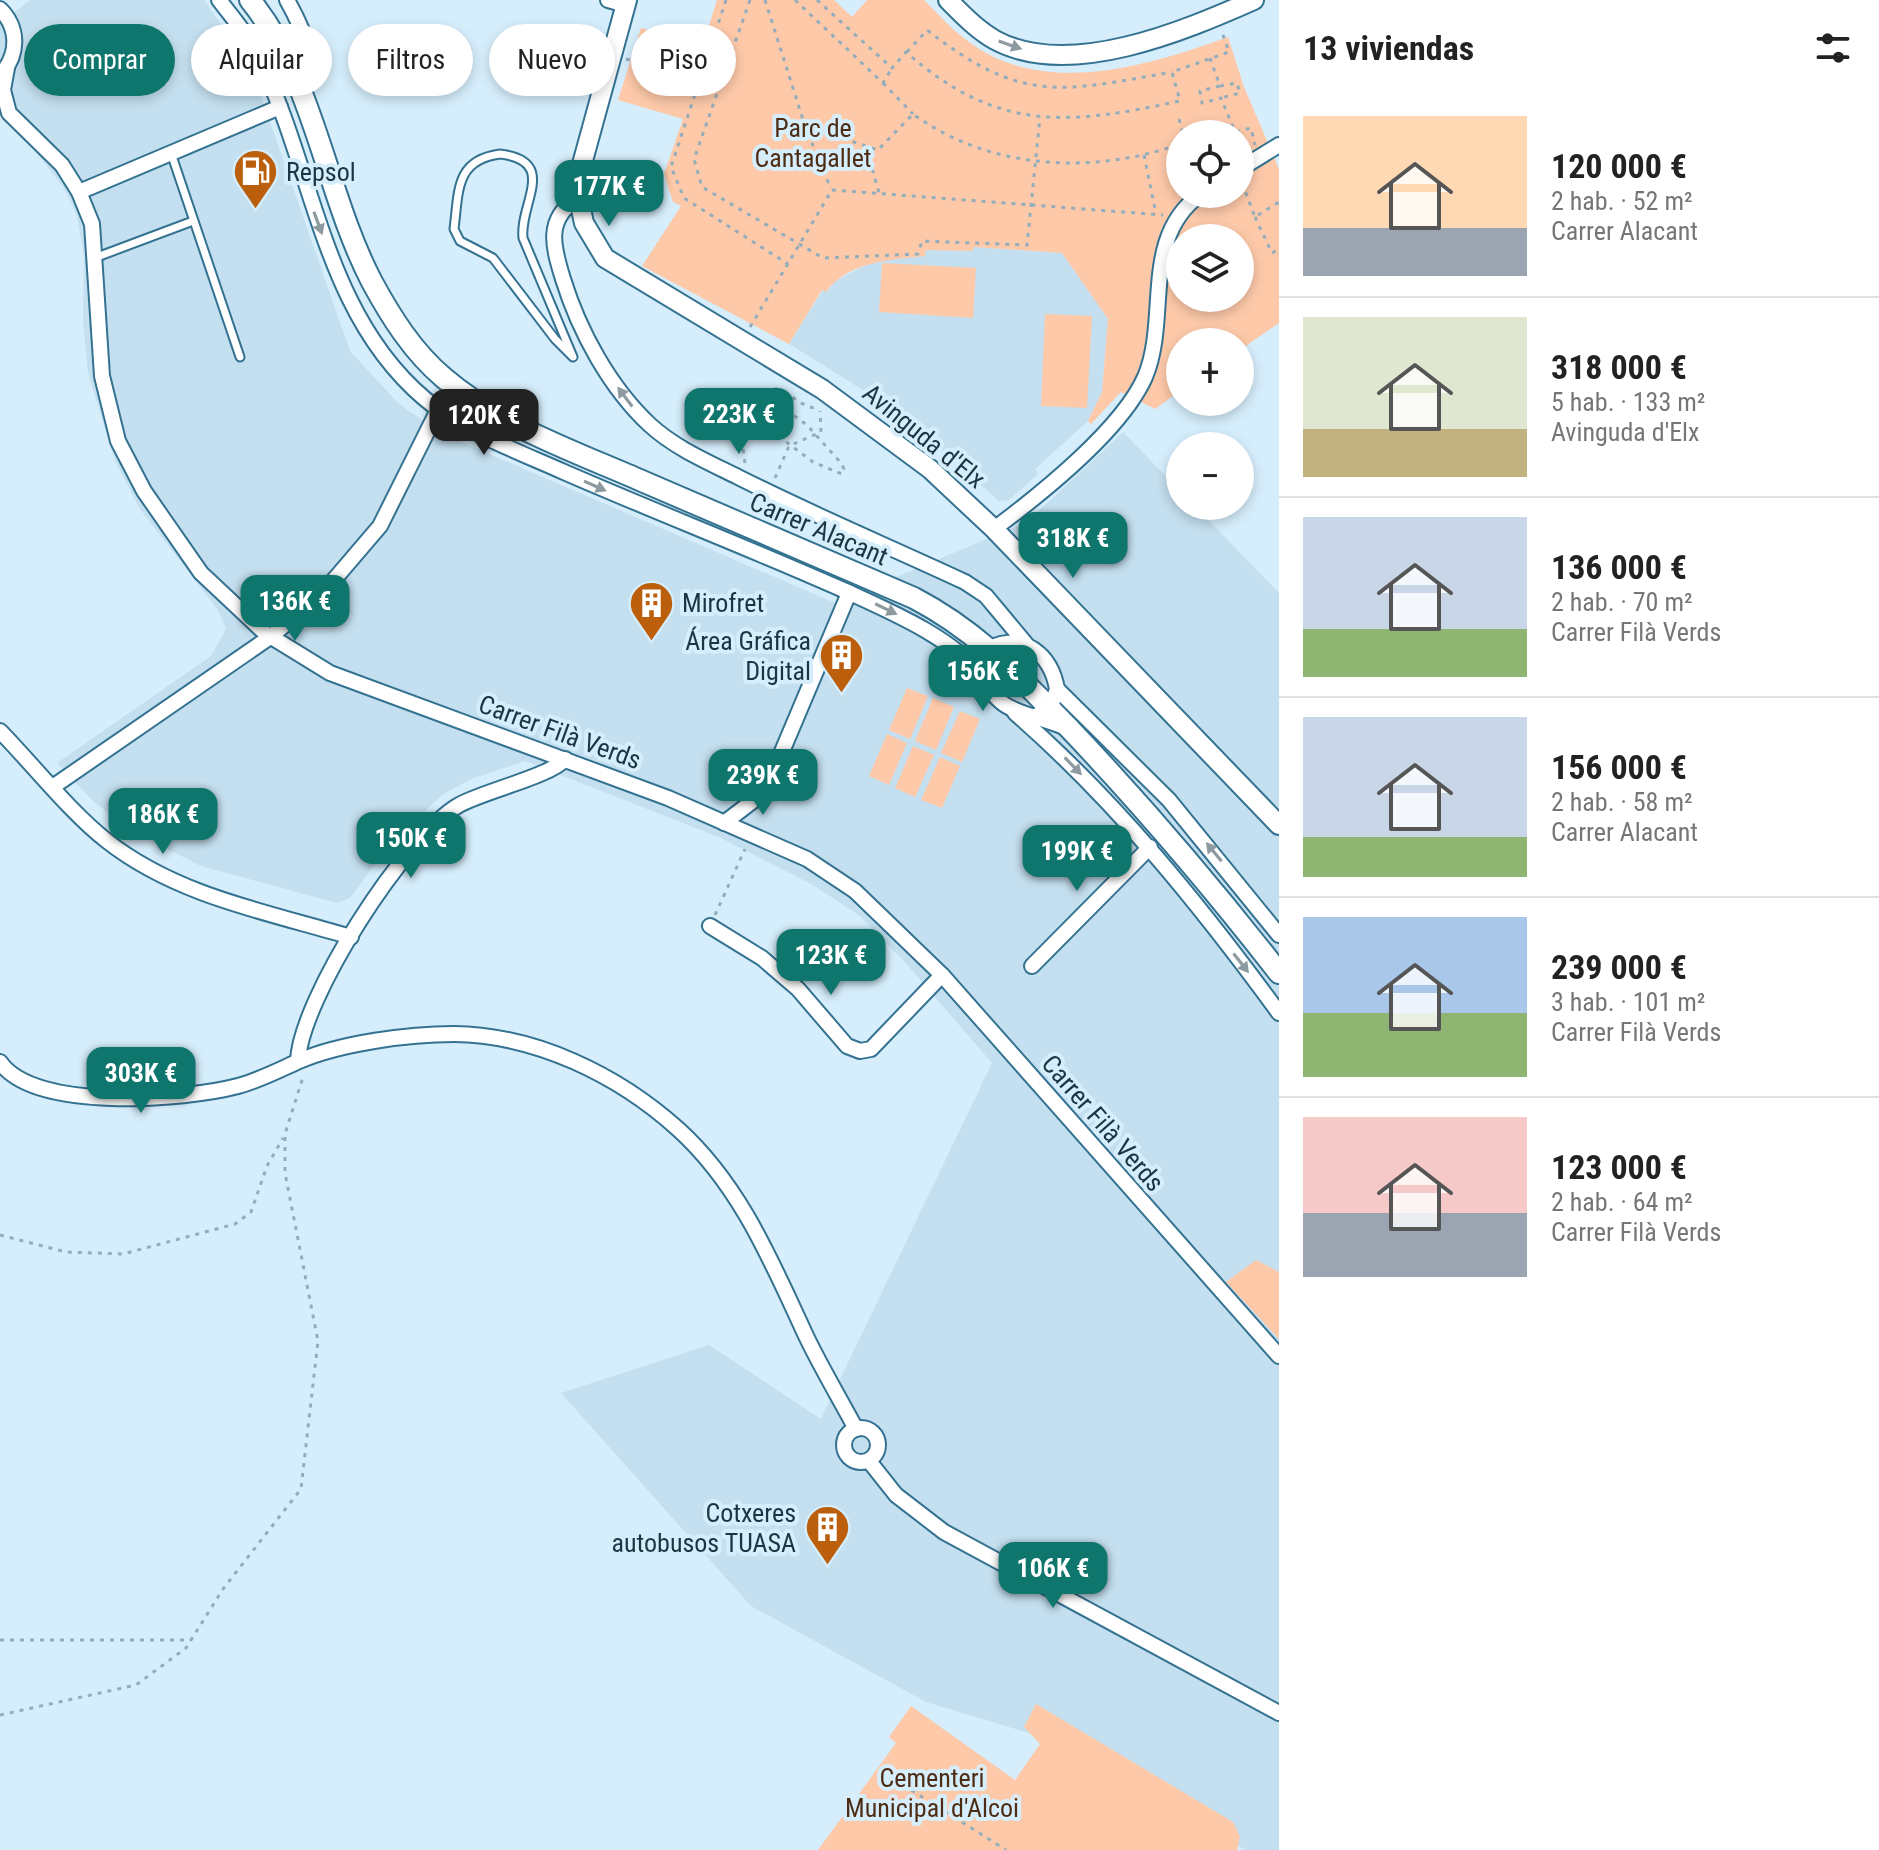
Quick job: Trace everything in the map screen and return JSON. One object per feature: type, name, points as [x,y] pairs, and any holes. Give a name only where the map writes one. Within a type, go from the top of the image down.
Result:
[{"type":"main road","name":"Carrer Alacant","points":[[250,0],[267,24]]},
{"type":"main road","name":"Carrer Alacant","points":[[300,96],[342,215],[371,281],[414,347],[452,385],[501,416],[914,598],[998,645],[1047,705],[1178,845],[1279,973]]},
{"type":"street","name":"Carrer Alacant","points":[[219,0],[260,58],[280,107],[325,242],[356,313],[392,365],[438,410],[524,454],[911,622],[984,674]]},
{"type":"street","points":[[287,0],[300,24]]},
{"type":"street","points":[[948,0],[994,39],[1049,55],[1105,50],[1176,32],[1254,0]]},
{"type":"street","points":[[615,31],[620,2]]},
{"type":"street","name":"Carrer Filà Verds","points":[[0,9],[14,34],[15,46],[4,72],[3,90],[9,113],[62,165],[79,192],[92,224],[97,257],[102,376],[118,441],[144,491],[201,573],[270,637],[330,673],[565,759],[724,823],[807,859],[855,891],[942,975],[1279,1356]]},
{"type":"street","points":[[599,96],[580,164],[577,199],[562,208],[556,222],[558,263],[565,286],[609,374],[650,425],[683,449],[768,493],[965,582],[986,596],[1026,644],[1050,667],[1047,705],[1015,713]]},
{"type":"street","points":[[79,192],[280,107]]},
{"type":"street","points":[[1254,160],[1279,145]]},
{"type":"street","name":"Avinguda d'Elx","points":[[577,199],[588,233],[605,258],[822,389],[900,443],[994,529],[1279,825]]},
{"type":"street","points":[[994,529],[1044,489],[1131,404],[1148,367],[1167,239],[1178,216],[1186,208]]},
{"type":"street","points":[[54,786],[300,615],[364,548],[392,505],[438,410]]},
{"type":"street","points":[[724,823],[758,797],[770,780],[849,593]]},
{"type":"street","points":[[966,629],[994,697],[1065,757],[1150,847],[1279,1013]]},
{"type":"street","points":[[984,674],[998,645],[1026,644]]},
{"type":"street","name":"Carrer Alacant","points":[[1047,705],[1169,800],[1279,935]]},
{"type":"street","points":[[0,731],[98,835],[169,881],[351,937]]},
{"type":"street","points":[[298,1061],[299,1044],[310,1013],[351,937],[402,860],[435,822],[473,798],[552,770],[565,759]]},
{"type":"street","points":[[1032,966],[1150,847]]},
{"type":"street","points":[[710,926],[762,958],[798,989],[847,1046],[860,1051],[871,1049],[942,975]]},
{"type":"street","points":[[0,1062],[16,1079],[41,1090],[130,1096],[237,1086],[298,1061],[408,1037],[458,1034],[544,1051],[581,1064],[636,1095],[701,1151],[736,1196],[856,1429]]},
{"type":"street","points":[[869,1461],[878,1449],[877,1439],[866,1429],[856,1429],[847,1436],[845,1452],[853,1460],[869,1461],[896,1495],[944,1532],[1279,1713]]},
{"type":"lane","points":[[171,153],[240,357]]},
{"type":"lane","points":[[509,155],[519,158],[532,170],[534,184],[523,220],[523,238],[573,357],[493,258],[456,235],[454,229],[461,182],[471,164],[480,159],[509,155]]},
{"type":"lane","points":[[97,257],[193,221]]},
{"type":"path","points":[[718,24],[726,0]]},
{"type":"path","points":[[750,0],[694,159],[702,187],[823,258],[918,254],[922,241],[1027,245],[1040,117]]},
{"type":"path","points":[[765,0],[805,126],[832,190]]},
{"type":"path","points":[[795,0],[913,114],[938,133],[967,145],[1036,161],[1090,164],[1166,148]]},
{"type":"path","points":[[817,0],[892,68]]},
{"type":"path","points":[[883,83],[906,52],[941,83],[993,108],[1040,117],[1115,116],[1180,101],[1172,72],[1229,52],[1217,16]]},
{"type":"path","points":[[1210,58],[1220,86]]},
{"type":"path","points":[[1237,83],[1240,93],[1221,98],[1202,103],[1200,94],[1237,83]]},
{"type":"path","points":[[694,96],[671,167],[684,198],[788,264]]},
{"type":"path","points":[[1221,98],[1235,132],[1251,128],[1258,158]]},
{"type":"path","points":[[805,126],[878,150],[913,114]]},
{"type":"path","points":[[866,148],[879,193]]},
{"type":"path","points":[[1144,155],[1153,184],[1156,214]]},
{"type":"path","points":[[742,341],[832,190]]},
{"type":"path","points":[[832,190],[1178,216]]},
{"type":"path","points":[[1255,217],[1279,202]]},
{"type":"path","points":[[1251,208],[1272,253],[1279,249]]},
{"type":"path","points":[[751,472],[740,449],[746,437],[777,435],[825,469],[842,474],[844,469],[841,463],[814,434],[767,396],[771,388],[777,388],[808,408],[819,410]]},
{"type":"path","points":[[773,483],[789,446],[821,432],[823,417],[819,410],[822,389]]},
{"type":"path","points":[[710,926],[742,854]]},
{"type":"path","points":[[0,1235],[66,1252],[123,1254],[235,1224],[251,1212],[267,1166],[285,1134],[303,1079],[298,1061]]},
{"type":"path","points":[[0,1715],[136,1685],[186,1648],[223,1589],[301,1489],[318,1341],[285,1173],[285,1134]]},
{"type":"path","points":[[0,1640],[191,1640]]},
{"type":"path","points":[[886,1774],[996,1849],[1006,1850]]},
{"type":"shaded area","points":[[30,0],[204,0],[221,24],[191,24],[191,96],[260,96],[350,351],[399,404],[443,434],[835,603],[1027,522],[1123,432],[1166,477],[1166,520],[1209,520],[1279,593],[1279,1850],[1245,1850],[1069,1745],[926,1702],[751,1606],[561,1393],[709,1345],[821,1419],[992,1063],[903,960],[860,916],[813,885],[721,838],[525,761],[471,779],[442,795],[391,843],[350,898],[337,903],[201,866],[132,831],[94,802],[57,763],[211,656],[226,629],[218,610],[140,509],[115,461],[88,373],[83,321],[84,257],[77,215],[63,187],[0,106],[0,24]]},
{"type":"shaded area","points":[[973,247],[1062,253],[1108,319],[1102,392],[1088,421],[1035,469],[1038,474],[1009,500],[999,501],[895,410],[789,344],[823,290],[827,292],[834,282],[873,261],[925,256],[926,250],[972,251]]},
{"type":"green space","name":"Parc de Cantagallet","points":[[717,0],[834,0],[852,17],[867,0],[924,0],[969,42],[998,59],[1030,69],[1063,73],[1131,66],[1228,37],[1244,87],[1279,169],[1279,323],[1254,340],[1254,328],[1166,328],[1166,401],[1155,409],[1121,392],[1091,424],[1088,421],[1102,392],[1108,319],[1062,253],[974,247],[972,251],[926,250],[925,256],[858,268],[835,282],[826,292],[822,290],[789,344],[642,266],[681,206],[673,202],[664,174],[683,119],[618,100],[631,59],[631,96],[736,96],[736,24],[710,24]]},
{"type":"green space","points":[[882,263],[976,268],[973,318],[879,312]]},
{"type":"green space","points":[[1045,314],[1092,316],[1087,408],[1041,406]]},
{"type":"green space","points":[[907,688],[928,696],[910,739],[889,730]]},
{"type":"green space","points":[[933,698],[954,707],[936,750],[915,741]]},
{"type":"green space","points":[[960,711],[980,719],[962,762],[941,753]]},
{"type":"green space","points":[[887,734],[907,743],[889,785],[869,776]]},
{"type":"green space","points":[[913,746],[934,755],[915,797],[895,788]]},
{"type":"green space","points":[[940,757],[960,766],[942,808],[921,800]]},
{"type":"green space","points":[[1256,1260],[1279,1272],[1279,1339],[1226,1282]]},
{"type":"green space","name":"Cementeri Municipal d'Alcoi","points":[[1036,1704],[1233,1822],[1240,1837],[1237,1850],[818,1850],[896,1743],[889,1737],[911,1706],[1015,1780],[1040,1744],[1024,1727]]},
{"type":"place","name":"Repsol","points":[[255,211]]},
{"type":"place","name":"Mirofret","points":[[651,642]]},
{"type":"place","name":"Área Gráfica Digital","points":[[842,695]]},
{"type":"place","name":"Cotxeres autobusos TUASA","points":[[827,1567]]}]
